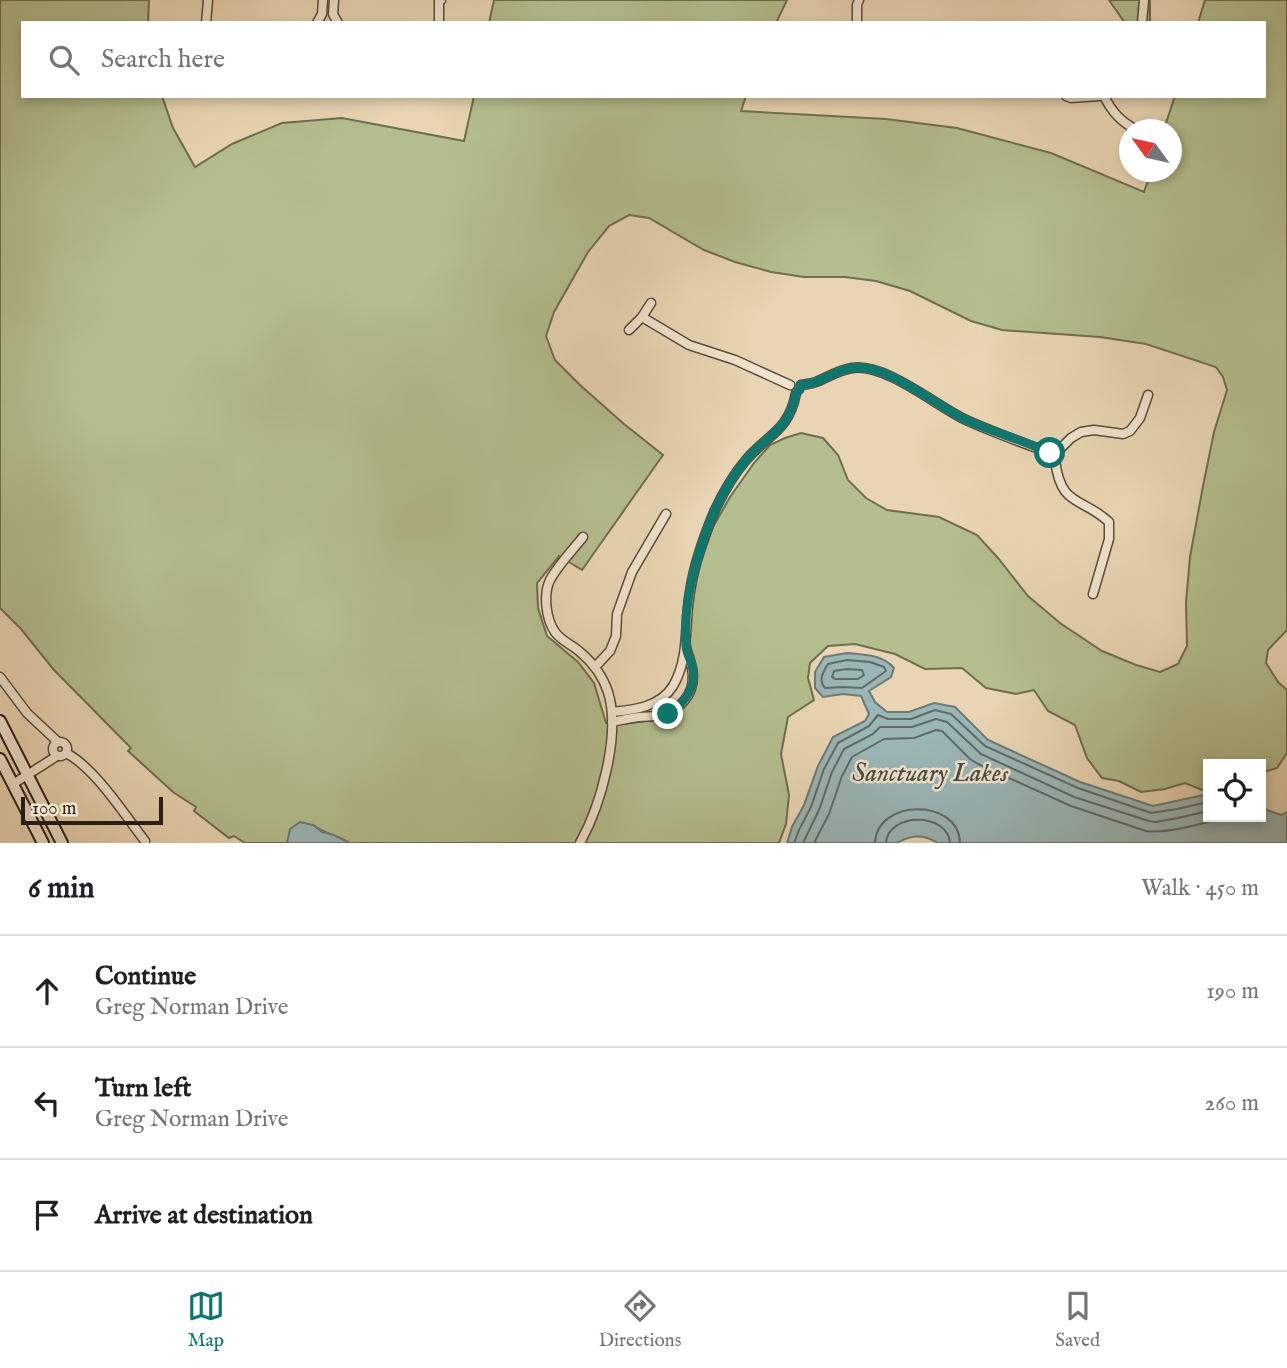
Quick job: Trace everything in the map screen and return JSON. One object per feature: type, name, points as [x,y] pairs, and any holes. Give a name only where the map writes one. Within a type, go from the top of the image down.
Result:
[{"type":"street","points":[[206,21],[208,0]]},
{"type":"street","points":[[318,21],[323,14],[323,0]]},
{"type":"street","points":[[334,0],[333,14],[337,21]]},
{"type":"street","points":[[439,21],[441,0]]},
{"type":"street","points":[[857,21],[859,0]]},
{"type":"street","points":[[1142,21],[1144,0]]},
{"type":"street","points":[[1103,98],[1121,119]]},
{"type":"street","points":[[629,330],[651,303]]},
{"type":"street","points":[[642,317],[689,345],[735,360],[796,388],[852,368],[879,372],[963,418],[1055,454]]},
{"type":"street","points":[[612,717],[647,706],[661,699],[671,689],[686,648],[690,592],[696,561],[708,527],[721,498],[747,458],[774,435],[790,414],[796,388]]},
{"type":"street","points":[[1055,454],[1081,432],[1094,430],[1124,434],[1130,431],[1140,418],[1147,395]]},
{"type":"street","points":[[1055,454],[1058,480],[1067,494],[1109,522],[1109,540],[1093,594]]},
{"type":"street","points":[[595,667],[610,651],[616,636],[617,614],[632,572],[666,514]]},
{"type":"street","points":[[580,843],[598,801],[608,760],[612,717],[608,691],[595,667],[580,651],[556,634],[548,614],[546,599],[551,577],[583,537]]},
{"type":"street","points":[[612,717],[652,717],[668,714],[679,707],[688,696],[694,679],[686,648]]},
{"type":"street","points":[[0,677],[27,713],[46,732],[57,750],[81,763],[145,841]]},
{"type":"street","points":[[671,689],[688,696]]},
{"type":"street","points":[[0,721],[62,843]]},
{"type":"street","points":[[13,784],[46,762],[57,750]]},
{"type":"street","points":[[0,759],[43,843]]},
{"type":"green space","points":[[0,0],[149,0],[148,21],[21,21],[21,98],[163,98],[173,128],[195,167],[232,144],[282,123],[342,118],[464,141],[474,98],[745,98],[741,111],[886,119],[957,128],[1051,153],[1144,192],[1148,182],[1182,182],[1182,119],[1167,119],[1174,98],[1266,98],[1266,21],[1199,21],[1205,0],[1287,0],[1287,630],[1268,650],[1266,663],[1278,682],[1287,690],[1287,753],[1277,768],[1266,771],[1266,759],[1203,759],[1203,790],[1185,783],[1141,792],[1119,781],[1102,778],[1087,758],[1075,725],[1048,711],[1034,690],[1016,694],[986,688],[962,668],[925,669],[895,654],[855,644],[828,646],[810,663],[808,678],[814,700],[788,717],[781,754],[789,795],[786,824],[779,843],[350,843],[313,825],[287,843],[245,843],[234,836],[229,838],[194,811],[196,807],[173,792],[128,751],[131,748],[54,670],[0,608]],"holes":[[[629,215],[649,218],[704,250],[771,272],[804,277],[845,277],[876,281],[910,291],[971,321],[1002,330],[1100,337],[1146,344],[1216,367],[1227,390],[1214,432],[1190,557],[1186,602],[1187,646],[1178,664],[1160,672],[1102,651],[1060,623],[1028,596],[977,535],[939,517],[887,510],[866,498],[848,480],[838,455],[823,438],[801,433],[770,445],[730,497],[713,527],[699,567],[692,601],[689,636],[696,679],[690,696],[672,717],[625,724],[606,723],[594,683],[578,662],[547,636],[538,608],[537,583],[559,556],[582,570],[663,455],[624,424],[555,360],[546,336],[554,312],[588,252],[609,226]]]},
{"type":"green space","points":[[494,0],[787,0],[777,21],[489,21]]},
{"type":"green space","points":[[1109,0],[1150,0],[1150,21],[1124,21]]},
{"type":"water","name":"Sanctuary Lakes","points":[[847,653],[884,660],[894,668],[891,677],[869,691],[875,702],[887,712],[909,712],[934,703],[955,707],[988,740],[1080,782],[1153,806],[1203,795],[1203,822],[1266,822],[1266,809],[1281,815],[1287,812],[1287,843],[938,843],[918,836],[897,843],[787,843],[818,766],[833,737],[865,721],[869,714],[861,696],[843,694],[823,697],[815,688],[815,672],[824,657]]},
{"type":"water","points":[[300,822],[313,825],[322,832],[350,843],[287,843],[290,829]]},
{"type":"route","points":[[668,714],[679,707],[688,696],[694,679],[686,648],[687,617],[696,561],[708,527],[733,477],[747,458],[774,435],[790,414],[800,385],[852,368],[866,368],[900,382],[963,418],[1050,453]]}]
